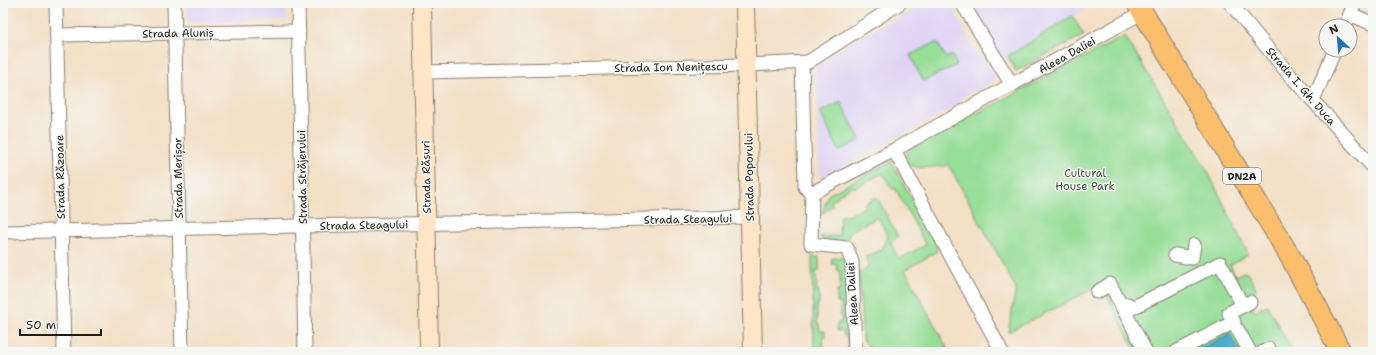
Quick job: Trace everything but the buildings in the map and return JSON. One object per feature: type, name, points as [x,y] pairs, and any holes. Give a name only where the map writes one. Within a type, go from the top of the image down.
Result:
[{"type":"main road","name":"DN2A","points":[[1132,8],[1279,261],[1326,352]]},
{"type":"main road","name":"DN2A","points":[[1132,8],[1291,258],[1341,352]]},
{"type":"street","name":"Strada Răzoare","points":[[56,3],[64,352]]},
{"type":"street","name":"Strada Merișor","points":[[174,3],[182,352]]},
{"type":"street","name":"Strada Străjerului","points":[[298,3],[305,352]]},
{"type":"street","name":"Strada Răsuri","points":[[422,3],[430,352]]},
{"type":"street","name":"Strada Poporului","points":[[745,3],[753,352]]},
{"type":"street","name":"Strada Ion Nenițescu","points":[[424,72],[802,63],[814,59],[900,3]]},
{"type":"street","points":[[962,3],[1012,85]]},
{"type":"street","name":"Strada I. Gh. Duca","points":[[1237,6],[1288,73],[1373,167]]},
{"type":"street","name":"Aleea Daliei","points":[[856,352],[852,262],[847,248],[811,244],[812,193],[1012,85],[1132,8]]},
{"type":"street","points":[[1350,14],[1373,24]]},
{"type":"street","name":"Strada Aluniș","points":[[57,35],[299,31]]},
{"type":"street","points":[[1313,100],[1331,58]]},
{"type":"street","points":[[802,63],[805,187],[812,193]]},
{"type":"street","points":[[894,150],[1002,352]]},
{"type":"street","name":"Strada Steagului","points":[[3,232],[750,217]]},
{"type":"street","points":[[1194,245],[1196,265]]},
{"type":"street","points":[[1175,255],[1196,265]]},
{"type":"street","points":[[1128,304],[1130,309],[1196,265],[1220,262],[1230,273],[1246,304],[1229,313],[1234,322],[1176,352]]},
{"type":"street","points":[[1097,292],[1110,284],[1146,352]]},
{"type":"street","points":[[1238,330],[1250,352]]},
{"type":"shaded area","points":[[188,3],[287,3],[287,20],[188,22]]},
{"type":"shaded area","points":[[929,3],[951,3],[978,57],[983,55],[989,67],[991,66],[995,75],[994,80],[990,84],[958,99],[960,104],[820,178],[816,66],[851,41]]},
{"type":"shaded area","points":[[967,3],[1094,3],[1002,60]]},
{"type":"green space","points":[[1072,16],[1084,35],[1016,71],[1008,56]]},
{"type":"green space","name":"Cultural House Park","points":[[1125,36],[1207,170],[1248,254],[1230,265],[1236,276],[1244,272],[1248,274],[1256,288],[1255,292],[1247,297],[1255,311],[1267,305],[1293,352],[1136,352],[1107,296],[1099,294],[1095,288],[1008,332],[1016,288],[948,164],[945,166],[919,168],[909,164],[907,154],[910,148]]},
{"type":"green space","points":[[937,42],[946,58],[952,55],[957,65],[923,81],[910,55]]},
{"type":"green space","points":[[841,102],[860,140],[839,151],[820,112]]},
{"type":"green space","points":[[891,161],[937,246],[936,252],[905,270],[949,352],[873,352],[863,340],[859,273],[868,268],[866,257],[882,249],[888,237],[878,217],[851,231],[845,243],[821,239],[821,236],[839,236],[840,217],[846,214],[847,216],[865,207],[864,204],[877,197],[898,237],[890,242],[899,259],[926,245],[895,188],[892,189],[883,173],[854,188],[853,186],[837,196],[837,198],[831,201],[833,205],[822,214],[828,195]]},
{"type":"green space","points":[[812,257],[819,257],[819,271],[816,271],[817,291],[819,291],[819,304],[817,304],[817,324],[819,324],[820,331],[825,331],[825,337],[823,338],[823,352],[814,352]]},
{"type":"green space","points":[[832,258],[846,258],[848,352],[847,336],[844,336],[843,331],[837,331],[837,323],[841,323],[841,303],[837,303],[837,291],[840,291],[840,271],[837,270],[836,264],[832,264]]},
{"type":"water","points":[[1230,333],[1240,352],[1194,352]]}]
